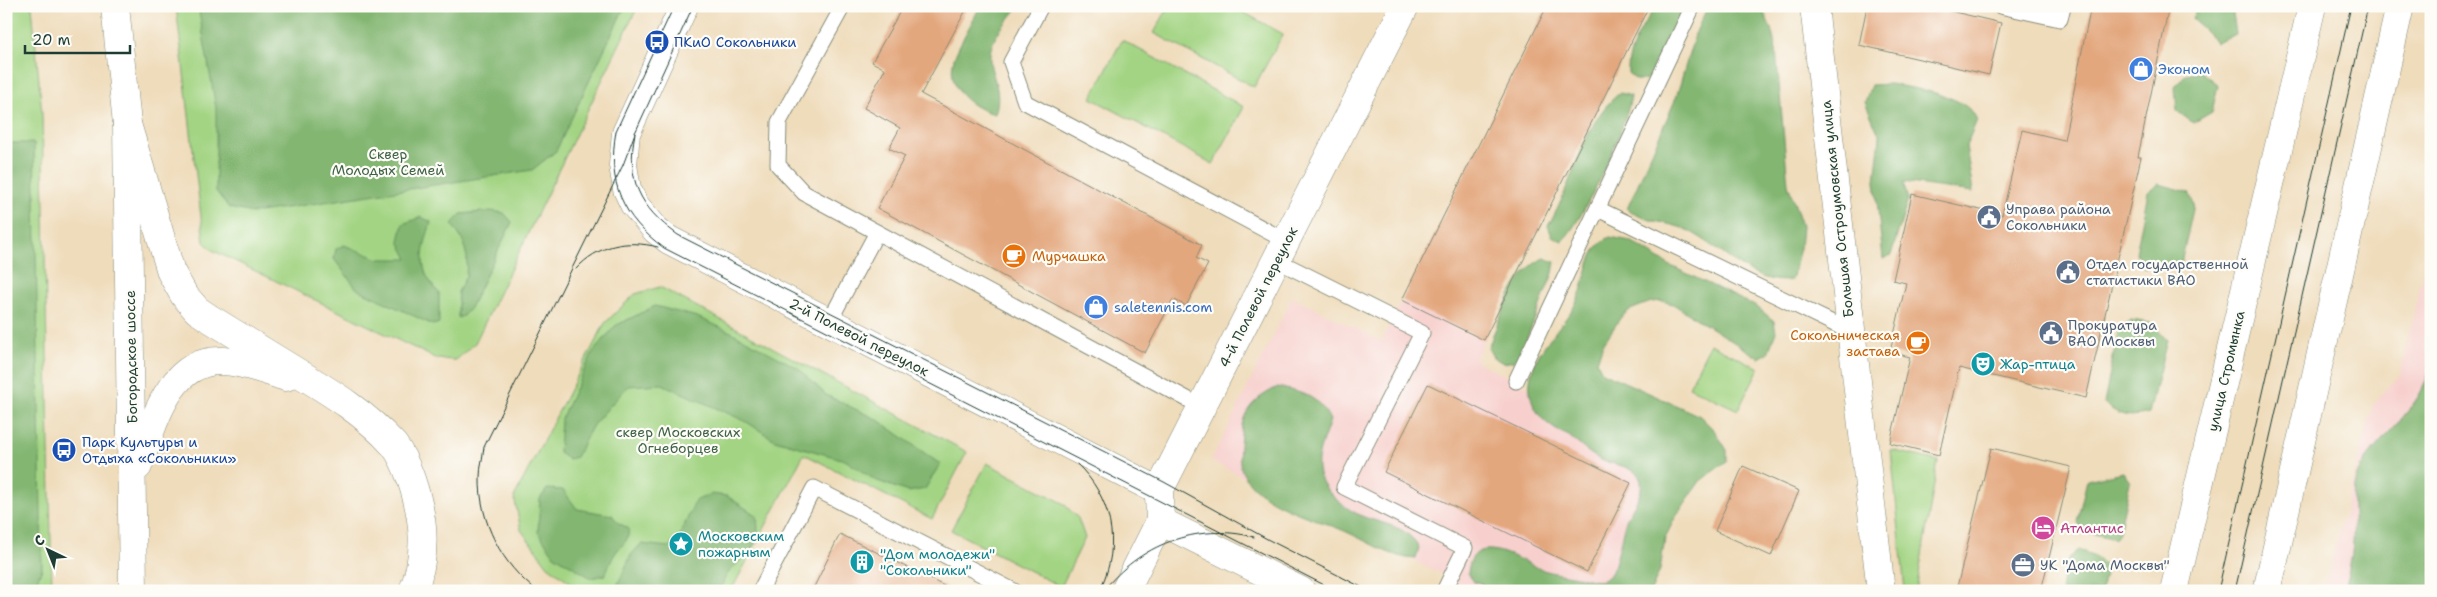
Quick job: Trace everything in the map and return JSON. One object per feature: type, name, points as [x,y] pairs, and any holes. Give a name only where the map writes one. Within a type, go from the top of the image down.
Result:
[{"type":"main road","name":"Богородское шоссе","points":[[115,6],[127,124],[133,591]]},
{"type":"main road","name":"2-й Полевой переулок","points":[[684,6],[626,133],[623,165],[627,190],[634,204],[656,230],[669,240],[1159,491]]},
{"type":"main road","name":"4-й Полевой переулок","points":[[1125,591],[1160,521],[1159,491],[1405,6]]},
{"type":"main road","name":"Большая Остроумовская улица","points":[[1814,6],[1881,591]]},
{"type":"main road","name":"улица Стромынка","points":[[2174,591],[2312,6]]},
{"type":"main road","points":[[2267,591],[2400,6]]},
{"type":"main road","name":"Богородское шоссе","points":[[127,124],[171,272],[184,295],[197,310],[209,318],[324,388]]},
{"type":"main road","points":[[132,482],[169,390],[184,374],[197,365],[221,361],[242,363],[324,388],[364,416],[395,447],[407,469],[419,502],[424,534],[419,575],[413,591]]},
{"type":"main road","points":[[1160,521],[1301,591]]},
{"type":"lane","points":[[843,6],[779,122],[778,165],[804,193],[876,234],[1202,407]]},
{"type":"lane","points":[[1041,6],[1011,62],[1025,102],[1422,332],[1344,487],[1465,548],[1444,591]]},
{"type":"lane","points":[[1516,381],[1693,6]]},
{"type":"lane","points":[[2000,6],[2060,19],[2063,6]]},
{"type":"lane","points":[[1598,209],[1851,332]]},
{"type":"lane","points":[[829,322],[876,234]]},
{"type":"lane","points":[[760,591],[814,488],[1014,591]]},
{"type":"shaded area","points":[[2431,139],[2431,591],[2324,591],[2373,404],[2400,375],[2428,250],[2421,184]]},
{"type":"shaded area","points":[[1292,297],[1381,341],[1402,300],[1484,340],[1475,361],[1697,470],[1638,591],[1476,591],[1211,461]]},
{"type":"green space","points":[[6,6],[32,6],[42,113],[52,591],[6,591]]},
{"type":"green space","name":"Сквер Молодых Семей","points":[[176,6],[638,6],[475,343],[456,360],[437,359],[212,250],[204,242]]},
{"type":"green space","name":"Сквер Молодых Семей","points":[[198,6],[625,6],[556,151],[532,170],[253,213],[229,208],[216,191],[216,108]]},
{"type":"green space","points":[[980,6],[1019,6],[998,33],[990,53],[991,68],[998,96],[995,114],[978,107],[963,96],[954,82],[952,73],[954,57]]},
{"type":"green space","points":[[1169,6],[1232,6],[1283,34],[1254,87],[1154,33]]},
{"type":"green space","points":[[1656,6],[1684,6],[1648,77],[1646,80],[1636,80],[1628,73],[1630,56],[1641,29]]},
{"type":"green space","points":[[1708,6],[1761,6],[1771,28],[1776,50],[1788,184],[1802,226],[1800,248],[1792,280],[1777,281],[1763,277],[1737,264],[1700,237],[1687,230],[1641,217],[1627,209],[1676,98],[1695,34]]},
{"type":"green space","points":[[2198,6],[2232,6],[2236,34],[2216,42],[2192,18]]},
{"type":"green space","points":[[1122,40],[1244,107],[1213,164],[1091,98]]},
{"type":"green space","points":[[2201,72],[2218,85],[2212,112],[2193,123],[2177,111],[2175,87],[2185,75]]},
{"type":"green space","points":[[1890,84],[1939,94],[1952,99],[1963,104],[1977,120],[1966,146],[1973,192],[1903,182],[1908,200],[1891,255],[1883,259],[1875,181],[1880,137],[1865,102],[1871,85]]},
{"type":"green space","points":[[1620,93],[1631,96],[1628,110],[1613,150],[1581,215],[1562,241],[1552,236],[1548,226],[1565,191],[1587,136],[1607,105]]},
{"type":"green space","points":[[6,143],[34,143],[42,569],[32,591],[6,591]]},
{"type":"green space","points":[[2159,184],[2189,192],[2194,205],[2181,263],[2163,269],[2143,267],[2136,253],[2148,192]]},
{"type":"green space","points":[[491,211],[504,213],[512,222],[470,308],[463,316],[458,318],[458,292],[466,276],[467,257],[463,241],[452,224],[461,214]]},
{"type":"green space","points":[[421,217],[431,222],[425,242],[424,267],[427,276],[439,293],[439,323],[433,325],[357,289],[334,259],[336,249],[344,245],[379,259],[408,259],[399,241],[403,224]]},
{"type":"green space","points":[[1610,237],[1631,241],[1669,265],[1757,307],[1774,321],[1776,332],[1768,353],[1759,358],[1673,304],[1662,301],[1651,302],[1630,310],[1621,317],[1603,344],[1597,362],[1602,372],[1700,416],[1715,431],[1727,450],[1727,461],[1700,481],[1675,518],[1665,538],[1660,570],[1651,591],[1498,591],[1474,582],[1468,573],[1471,560],[1478,552],[1487,550],[1498,551],[1543,570],[1558,574],[1597,581],[1609,576],[1614,566],[1625,523],[1640,493],[1641,481],[1633,471],[1599,459],[1569,436],[1546,422],[1536,410],[1530,387],[1530,379],[1535,362],[1545,345],[1575,305],[1591,258],[1596,249]]},
{"type":"green space","points":[[1545,258],[1555,262],[1553,273],[1521,353],[1514,361],[1503,363],[1493,357],[1488,348],[1509,297],[1517,284],[1534,264]]},
{"type":"green space","name":"сквер Московских Огнеборцев","points":[[660,287],[967,452],[932,519],[804,454],[731,591],[582,591],[548,566],[521,530],[514,497],[605,323],[635,294]]},
{"type":"green space","points":[[655,306],[697,317],[731,332],[798,368],[826,395],[878,420],[940,464],[925,489],[908,492],[875,480],[845,460],[775,440],[745,421],[662,384],[628,386],[593,425],[576,457],[568,459],[559,453],[561,419],[593,352],[615,326]]},
{"type":"green space","points":[[2131,320],[2151,323],[2167,340],[2149,413],[2136,416],[2121,414],[2104,404],[2118,331]]},
{"type":"green space","points":[[1710,344],[1759,368],[1738,410],[1689,387]]},
{"type":"green space","points":[[2431,360],[2431,591],[2343,591],[2350,567],[2353,533],[2353,493],[2357,475],[2370,454],[2413,405],[2428,377]]},
{"type":"green space","points":[[1278,387],[1309,396],[1320,405],[1330,420],[1318,462],[1320,476],[1329,492],[1343,505],[1359,515],[1390,525],[1409,535],[1419,547],[1416,559],[1390,553],[1349,533],[1292,510],[1263,495],[1252,486],[1240,466],[1242,425],[1252,405]]},
{"type":"green space","points":[[1891,450],[1938,461],[1916,591],[1905,591]]},
{"type":"green space","points":[[987,463],[1063,503],[1078,518],[1085,538],[1061,587],[951,530]]},
{"type":"green space","points":[[2123,472],[2130,482],[2119,532],[2115,539],[2082,531],[2077,522],[2087,480]]},
{"type":"green space","points":[[547,489],[563,490],[577,509],[612,515],[618,523],[628,528],[627,539],[614,555],[605,575],[591,578],[554,555],[538,532],[540,499]]},
{"type":"green space","points":[[711,494],[727,496],[757,516],[758,531],[754,545],[727,574],[721,591],[617,591],[617,586],[631,555],[641,544],[669,547],[681,533],[695,501]]},
{"type":"green space","points":[[2079,550],[2095,556],[2107,567],[2101,591],[2061,591],[2068,559]]},
{"type":"building","points":[[903,6],[968,6],[921,94],[1202,245],[1196,258],[1208,264],[1186,306],[1173,299],[1145,353],[877,208],[905,156],[889,148],[900,128],[864,108],[885,69],[872,62]]},
{"type":"building","points":[[1547,6],[1649,6],[1484,340],[1402,300]]},
{"type":"building","points":[[1867,6],[1929,6],[2001,23],[1989,75],[1859,45]]},
{"type":"building","points":[[2091,6],[2169,6],[2138,157],[2141,157],[2086,398],[1959,368],[1939,455],[1890,443],[1910,357],[1890,352],[1906,283],[1893,280],[1912,194],[2002,215],[2022,130],[2064,140]]},
{"type":"building","points":[[1428,384],[1631,483],[1587,572],[1384,472]]},
{"type":"building","points":[[1991,448],[2071,467],[2041,591],[1956,591]]},
{"type":"building","points":[[1743,466],[1799,491],[1771,556],[1715,531]]},
{"type":"building","name":"\"Дом молодежи\" \"Сокольники\"","points":[[840,534],[954,591],[812,591]]},
{"type":"tram line","points":[[674,6],[616,131],[614,150],[616,183],[621,197],[628,211],[650,236],[664,248],[1336,591]]},
{"type":"tram line","points":[[537,591],[513,569],[503,555],[488,526],[481,494],[480,473],[484,447],[623,165],[635,133],[693,6]]},
{"type":"tram line","points":[[2218,591],[2351,6]]},
{"type":"tram line","points":[[2235,591],[2368,6]]},
{"type":"tram line","points":[[635,133],[632,165],[638,191],[654,214],[678,235],[1164,482],[1269,540],[1369,591]]},
{"type":"tram line","points":[[576,269],[594,254],[613,246],[635,244],[658,247]]},
{"type":"tram line","points":[[1077,464],[1098,491],[1110,521],[1111,554],[1101,587]]},
{"type":"tram line","points":[[1103,591],[1117,575],[1134,561],[1171,541],[1191,535],[1211,533],[1233,533],[1254,537]]},
{"type":"place","name":"ПКиО Сокольники","points":[[657,42]]},
{"type":"place","name":"Эконом","points":[[2141,69]]},
{"type":"place","name":"Управа района Сокольники","points":[[1989,217]]},
{"type":"place","name":"Мурчашка","points":[[1014,256]]},
{"type":"place","name":"Отдел государственной статистики ВАО","points":[[2068,272]]},
{"type":"place","name":"saletennis.com","points":[[1096,307]]},
{"type":"place","name":"Прокуратура ВАО Москвы","points":[[2051,333]]},
{"type":"place","name":"Сокольническая застава","points":[[1918,343]]},
{"type":"place","name":"Жар-птица","points":[[1983,364]]},
{"type":"place","name":"Парк Культуры и Отдыха «Сокольники»","points":[[64,450]]},
{"type":"place","name":"Атлантис","points":[[2043,528]]},
{"type":"place","name":"Московским пожарным","points":[[681,544]]},
{"type":"place","name":"\"Дом молодежи\" \"Сокольники\"","points":[[862,562]]},
{"type":"place","name":"УК \"Дома Москвы\"","points":[[2023,565]]}]
